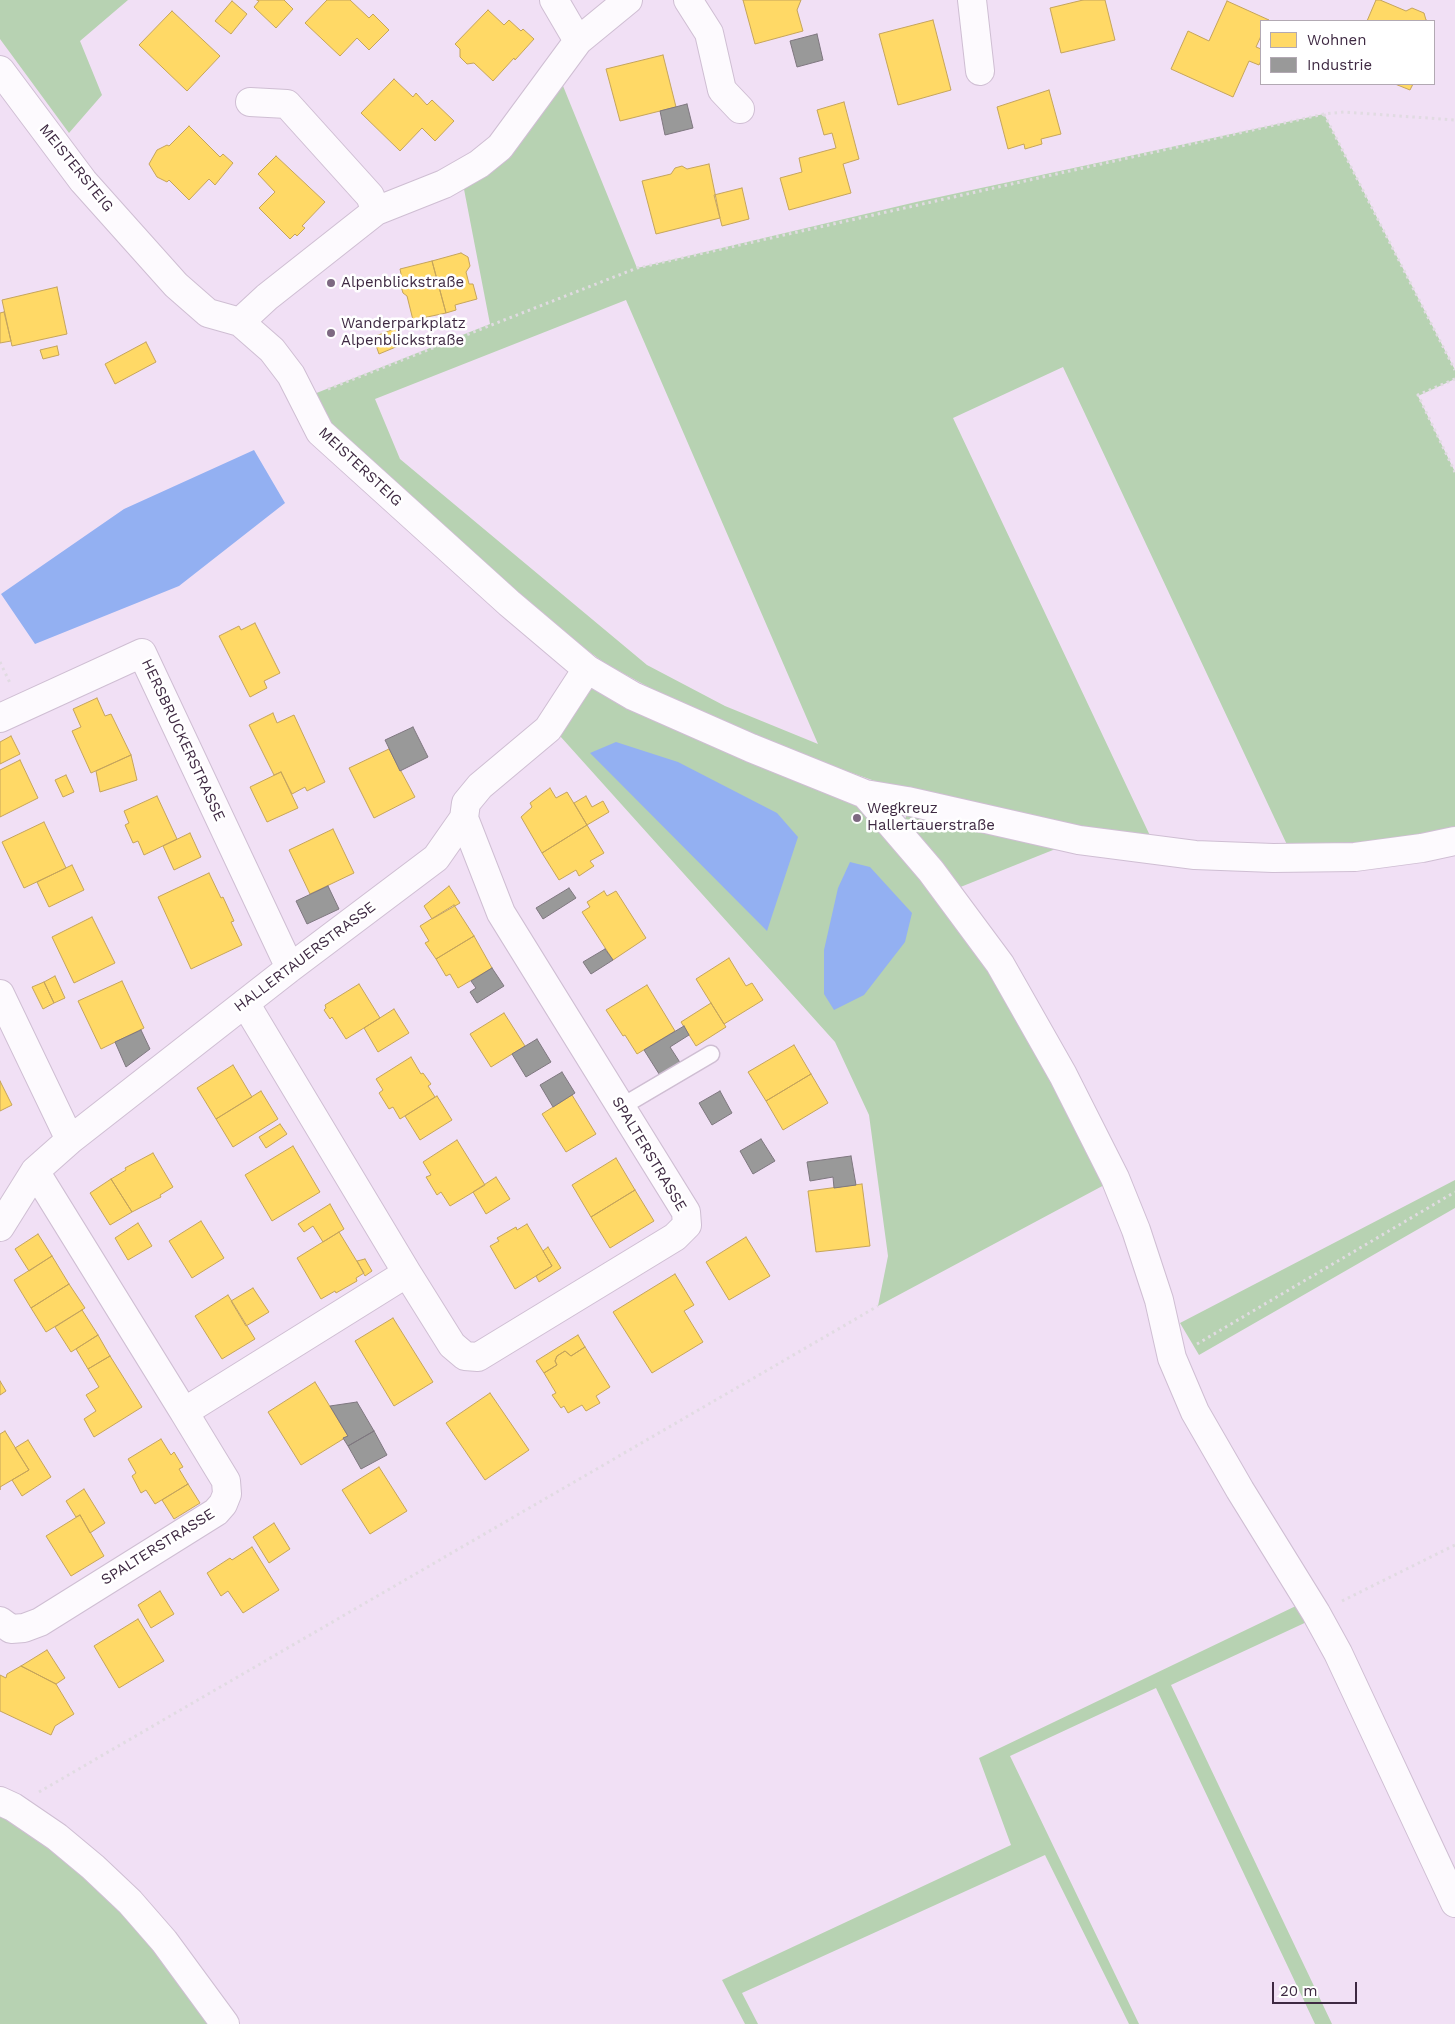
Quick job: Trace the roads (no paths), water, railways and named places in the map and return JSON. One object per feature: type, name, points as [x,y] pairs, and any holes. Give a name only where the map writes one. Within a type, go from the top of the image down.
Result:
[{"type":"street","points":[[554,0],[578,41]]},
{"type":"street","points":[[240,322],[267,297],[376,211],[444,184],[479,164],[500,146],[578,41],[628,0]]},
{"type":"street","points":[[688,0],[709,33],[722,90],[740,109]]},
{"type":"street","points":[[972,0],[980,71]]},
{"type":"street","name":"MEISTERSTEIG","points":[[0,70],[83,181],[176,285],[208,313],[240,322],[272,350],[291,375],[320,432],[509,603],[587,669],[634,696],[682,718],[865,794]]},
{"type":"street","points":[[250,102],[287,104],[370,196],[376,211]]},
{"type":"street","name":"HERSBRUCKERSTRASSE","points":[[0,718],[142,653],[290,968]]},
{"type":"street","name":"HALLERTAUERSTRASSE","points":[[0,1227],[35,1171],[70,1140],[290,968],[436,858],[464,818],[466,803],[480,786],[548,729],[587,669]]},
{"type":"street","points":[[865,794],[907,801],[1005,825],[1079,840],[1195,855],[1273,858],[1355,857],[1422,848],[1455,841]]},
{"type":"street","points":[[865,794],[931,871],[1000,964],[1063,1075],[1115,1178],[1136,1230],[1158,1300],[1172,1358],[1196,1412],[1240,1490],[1316,1613],[1342,1662],[1455,1903]]},
{"type":"street","name":"SPALTERSTRASSE","points":[[245,1003],[407,1273],[452,1345],[465,1356],[478,1357],[675,1237],[688,1225],[686,1212],[501,913],[464,818]]},
{"type":"street","points":[[0,994],[70,1140]]},
{"type":"street","name":"SPALTERSTRASSE","points":[[0,1621],[10,1628],[24,1628],[40,1622],[216,1512],[223,1504],[227,1494],[226,1481],[35,1171]]},
{"type":"street","points":[[184,1412],[407,1273]]},
{"type":"street","points":[[7,1804],[64,1843],[130,1902],[164,1941],[225,2024]]},
{"type":"lane","points":[[622,1107],[711,1054]]},
{"type":"water","points":[[254,450],[285,503],[179,586],[35,644],[1,594],[124,509]]},
{"type":"water","points":[[616,742],[678,762],[777,813],[798,837],[767,931],[590,753]]},
{"type":"water","points":[[850,862],[870,867],[912,913],[905,942],[864,995],[834,1010],[824,994],[824,950],[838,888]]},
{"type":"place","name":"Alpenblickstraße","points":[[331,283]]},
{"type":"place","name":"Wanderparkplatz Alpenblickstraße","points":[[331,333]]},
{"type":"place","name":"Wegkreuz Hallertauerstraße","points":[[857,818]]}]
